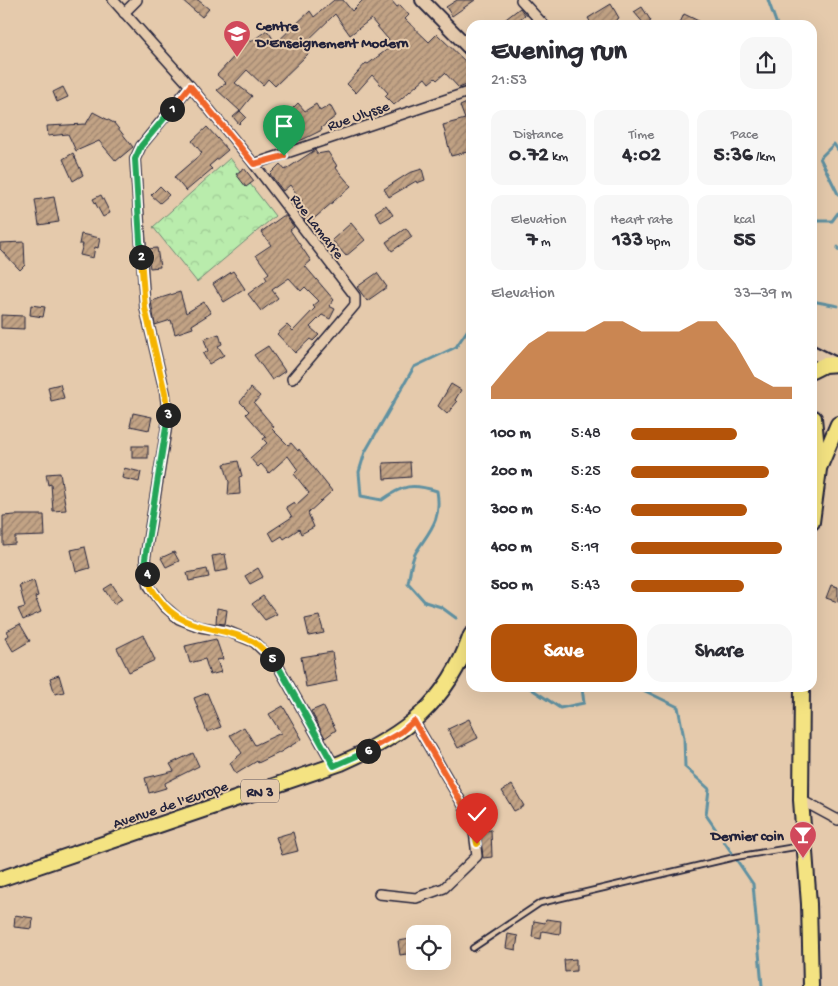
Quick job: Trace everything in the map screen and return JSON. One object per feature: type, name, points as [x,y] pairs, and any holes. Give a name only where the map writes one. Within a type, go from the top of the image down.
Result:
[{"type":"main road","points":[[422,0],[466,45]]},
{"type":"main road","points":[[817,354],[836,364]]},
{"type":"main road","points":[[817,368],[824,364],[836,364]]},
{"type":"main road","points":[[817,419],[825,423],[838,424],[819,470]]},
{"type":"main road","points":[[817,452],[819,470],[817,485]]},
{"type":"main road","name":"Avenue de l'Europe","points":[[0,880],[334,766],[376,748],[414,721],[447,686],[462,662],[466,650]]},
{"type":"main road","points":[[802,692],[801,800],[805,845],[811,986]]},
{"type":"street","name":"Rue Lamarre","points":[[113,0],[190,86],[254,164],[355,296],[354,306],[292,379]]},
{"type":"street","points":[[124,13],[137,0]]},
{"type":"street","points":[[521,0],[539,20]]},
{"type":"street","points":[[190,86],[141,146],[135,159],[145,308],[165,393],[168,418],[145,559],[149,586],[164,606],[179,620],[200,628],[227,631],[254,642],[266,653],[277,664],[334,766]]},
{"type":"street","name":"Rue Ulysse","points":[[254,164],[466,93]]},
{"type":"street","points":[[380,894],[416,898],[444,888],[477,856],[473,822],[414,721]]},
{"type":"street","points":[[801,800],[838,820]]},
{"type":"lane","points":[[473,948],[540,903],[735,857],[805,845]]},
{"type":"green space","points":[[230,158],[275,216],[197,282],[153,227]]},
{"type":"building","points":[[182,0],[198,0],[209,9],[202,17]]},
{"type":"building","points":[[334,0],[343,0],[352,11],[363,0],[391,0],[397,7],[400,5],[409,15],[405,19],[429,42],[437,34],[466,62],[466,85],[459,88],[445,73],[437,80],[435,78],[429,83],[425,78],[394,105],[385,96],[388,93],[372,75],[356,93],[347,84],[366,63],[368,64],[393,45],[371,19],[350,35],[335,14],[302,46],[309,53],[275,86],[268,79],[263,85],[247,70],[235,83],[252,96],[240,111],[217,90],[226,83],[217,75],[249,40],[251,42],[267,30],[276,43],[310,11],[314,17]]},
{"type":"building","points":[[457,0],[475,0],[452,16],[446,7]]},
{"type":"building","points":[[611,4],[619,18],[616,20],[589,20],[588,18]]},
{"type":"building","points":[[642,7],[650,20],[641,20],[634,12]]},
{"type":"building","points":[[520,8],[525,15],[518,20],[504,20]]},
{"type":"building","points":[[684,14],[697,20],[681,20]]},
{"type":"building","points":[[63,87],[68,97],[57,102],[53,92]]},
{"type":"building","points":[[298,103],[305,111],[316,104],[320,111],[330,105],[336,116],[321,128],[322,130],[289,144],[282,128],[275,134],[267,127],[276,116],[278,117],[277,115],[291,126],[298,116],[291,110]]},
{"type":"building","points":[[466,103],[466,152],[451,156],[443,125],[465,119],[460,106]]},
{"type":"building","points":[[240,111],[246,117],[239,124],[233,117]]},
{"type":"building","points":[[93,112],[114,123],[133,147],[116,161],[99,141],[76,151],[68,134],[48,136],[47,126],[86,124]]},
{"type":"building","points":[[207,127],[228,150],[209,166],[212,169],[186,191],[174,177],[202,153],[192,141]]},
{"type":"building","points":[[315,150],[317,154],[328,152],[337,166],[335,167],[351,186],[308,224],[295,207],[302,201],[290,185],[283,191],[270,174],[280,164],[285,170]]},
{"type":"building","points":[[73,153],[83,175],[73,181],[63,159]]},
{"type":"building","points":[[244,168],[254,181],[246,187],[236,174]]},
{"type":"building","points":[[422,169],[425,180],[417,183],[416,181],[389,197],[384,189],[409,173]]},
{"type":"building","points":[[160,186],[169,195],[160,203],[151,195]]},
{"type":"building","points":[[101,195],[110,213],[103,217],[93,199]]},
{"type":"building","points":[[54,197],[59,222],[39,225],[35,200]]},
{"type":"building","points":[[386,205],[393,215],[381,222],[375,212]]},
{"type":"building","points":[[283,216],[286,216],[294,227],[290,230],[311,261],[305,266],[334,300],[329,306],[335,309],[330,319],[322,315],[310,327],[319,335],[313,341],[310,339],[295,353],[277,334],[287,325],[293,331],[315,308],[313,306],[319,301],[305,287],[301,291],[289,278],[272,290],[278,298],[261,311],[248,294],[267,280],[265,276],[269,273],[256,255],[271,245],[261,232]]},
{"type":"building","points":[[351,223],[365,240],[346,256],[332,240]]},
{"type":"building","points":[[406,228],[412,237],[392,251],[386,242]]},
{"type":"building","points":[[81,234],[100,238],[98,248],[95,247],[93,258],[80,255],[83,244],[79,244]]},
{"type":"building","points":[[24,242],[25,265],[20,270],[0,249],[0,243]]},
{"type":"building","points":[[157,248],[160,267],[150,268],[147,249]]},
{"type":"building","points":[[233,271],[245,289],[224,302],[213,284]]},
{"type":"building","points":[[377,273],[387,287],[367,301],[357,287]]},
{"type":"building","points":[[180,292],[186,313],[204,302],[211,313],[192,325],[193,328],[175,334],[171,320],[155,325],[151,301]]},
{"type":"building","points":[[31,305],[45,307],[43,317],[30,315]]},
{"type":"building","points":[[1,315],[24,316],[24,329],[1,328]]},
{"type":"building","points":[[219,334],[222,344],[218,346],[224,355],[209,364],[203,354],[208,351],[204,339]]},
{"type":"building","points":[[268,346],[285,371],[272,380],[254,355]]},
{"type":"building","points":[[60,384],[64,398],[51,401],[48,387]]},
{"type":"building","points":[[451,384],[461,390],[455,400],[457,402],[447,414],[438,406]]},
{"type":"building","points":[[251,388],[260,396],[254,403],[274,427],[272,429],[288,445],[291,443],[298,451],[299,449],[332,491],[308,513],[314,527],[301,534],[299,529],[284,539],[282,536],[274,541],[269,532],[292,517],[286,507],[294,502],[296,505],[309,493],[294,474],[298,470],[288,456],[269,473],[261,464],[258,467],[250,458],[267,443],[263,439],[266,437],[246,414],[249,411],[240,402]]},
{"type":"building","points":[[133,413],[152,417],[149,430],[130,426]]},
{"type":"building","points":[[132,446],[148,446],[148,458],[132,458]]},
{"type":"building","points":[[238,461],[242,476],[239,477],[240,494],[228,495],[229,482],[224,464]]},
{"type":"building","points":[[410,462],[411,477],[384,479],[383,463]]},
{"type":"building","points":[[124,468],[141,472],[139,482],[122,478]]},
{"type":"building","points":[[60,473],[66,510],[53,511],[51,484],[48,485],[46,474]]},
{"type":"building","points":[[44,515],[45,536],[15,537],[15,544],[3,545],[3,516]]},
{"type":"building","points":[[85,547],[90,568],[76,572],[71,550]]},
{"type":"building","points":[[174,552],[179,561],[166,567],[161,558]]},
{"type":"building","points":[[225,554],[228,570],[215,572],[212,556]]},
{"type":"building","points":[[258,568],[263,577],[250,584],[245,576]]},
{"type":"building","points":[[207,569],[209,577],[189,581],[187,573]]},
{"type":"building","points":[[34,581],[38,596],[35,597],[41,612],[23,620],[18,609],[25,607],[19,585]]},
{"type":"building","points":[[112,584],[122,599],[114,604],[104,589]]},
{"type":"building","points":[[831,585],[838,587],[838,602],[826,598]]},
{"type":"building","points":[[263,596],[277,614],[265,620],[252,604]]},
{"type":"building","points":[[217,608],[227,610],[225,624],[216,623]]},
{"type":"building","points":[[319,616],[324,633],[309,636],[305,619]]},
{"type":"building","points":[[20,624],[30,641],[13,651],[5,637],[9,635],[7,631]]},
{"type":"building","points":[[143,635],[155,660],[129,672],[117,648]]},
{"type":"building","points":[[216,639],[223,659],[217,660],[221,672],[210,675],[205,659],[190,663],[185,646]]},
{"type":"building","points":[[332,652],[337,681],[306,687],[301,657]]},
{"type":"building","points":[[59,675],[64,692],[55,694],[50,678]]},
{"type":"building","points":[[207,693],[221,727],[207,732],[194,698]]},
{"type":"building","points":[[283,706],[302,739],[279,753],[258,763],[257,761],[236,774],[230,763],[242,753],[230,735],[244,727],[255,745],[281,733],[269,714]]},
{"type":"building","points":[[323,706],[336,730],[325,738],[311,711]]},
{"type":"building","points":[[469,719],[478,738],[458,748],[448,729]]},
{"type":"building","points":[[193,753],[199,766],[165,783],[166,788],[149,793],[145,778],[174,771],[170,764]]},
{"type":"building","points":[[512,785],[524,806],[514,811],[502,791]]},
{"type":"building","points":[[491,830],[492,857],[483,858],[480,831]]},
{"type":"building","points":[[293,832],[298,851],[282,855],[276,837]]},
{"type":"building","points":[[15,915],[33,918],[32,929],[14,927]]},
{"type":"building","points":[[546,919],[561,921],[560,934],[542,931],[541,939],[532,937],[534,921],[545,923]]},
{"type":"building","points":[[508,934],[518,936],[516,950],[506,948]]},
{"type":"building","points":[[406,940],[406,954],[400,955],[398,941]]},
{"type":"building","points":[[576,959],[576,971],[565,972],[564,960]]},
{"type":"waterway","points":[[768,0],[775,20]]},
{"type":"waterway","points":[[838,150],[834,144],[820,158],[838,194]]},
{"type":"waterway","points":[[817,221],[832,221],[838,213]]},
{"type":"waterway","points":[[817,302],[838,306]]},
{"type":"waterway","points":[[456,618],[441,607],[425,602],[408,583],[414,555],[434,524],[438,510],[437,491],[414,486],[402,488],[382,500],[361,496],[359,472],[365,452],[414,367],[456,347],[466,332]]},
{"type":"waterway","points":[[536,692],[560,708],[584,703],[583,692]]},
{"type":"waterway","points":[[647,692],[678,707],[684,738],[685,767],[709,789],[706,815],[753,884],[762,986]]},
{"type":"place","name":"Centre D'Enseignement Modern","points":[[237,58]]},
{"type":"place","name":"Dernier coin","points":[[803,859]]},
{"type":"route","points":[[284,156],[254,164],[190,86],[141,146],[135,159],[145,308],[165,393],[168,418],[145,559],[149,586],[164,606],[179,620],[200,628],[227,631],[254,642],[277,664],[334,766],[376,748],[414,721],[473,822],[477,844]]}]
